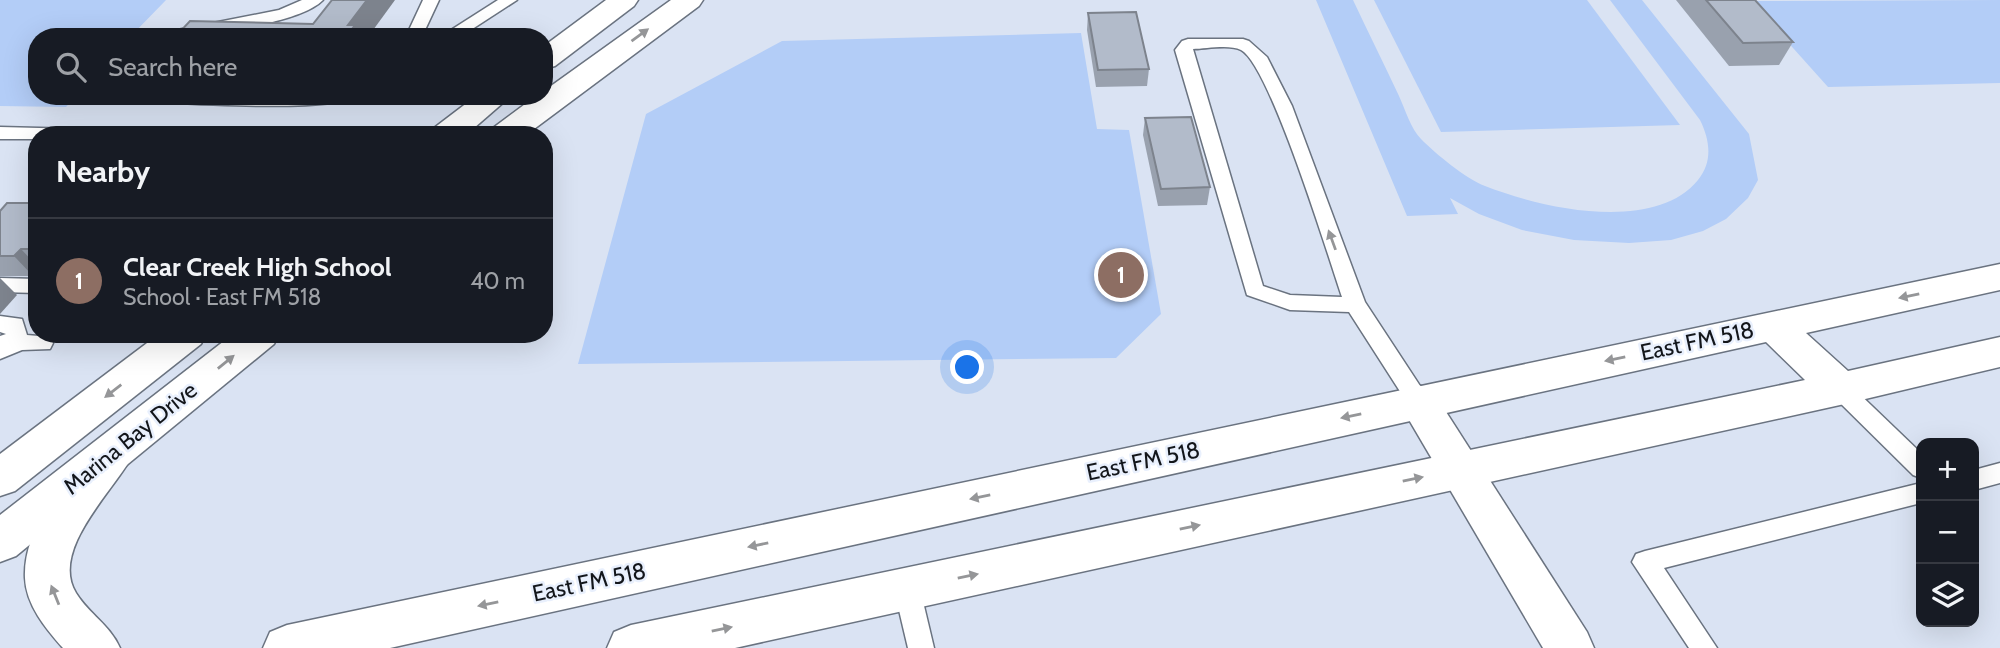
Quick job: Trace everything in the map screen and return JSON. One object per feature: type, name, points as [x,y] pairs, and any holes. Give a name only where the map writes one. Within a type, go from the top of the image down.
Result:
[{"type":"main road","points":[[553,53],[624,0]]},
{"type":"main road","points":[[553,99],[689,0]]},
{"type":"main road","points":[[457,126],[484,105]]},
{"type":"main road","points":[[516,126],[545,105]]},
{"type":"main road","name":"East FM 518","points":[[287,648],[2000,277]]},
{"type":"main road","points":[[1773,325],[1840,389]]},
{"type":"main road","name":"Marina Bay Drive","points":[[0,478],[175,343]]},
{"type":"main road","name":"Marina Bay Drive","points":[[0,542],[249,343]]},
{"type":"main road","points":[[631,648],[1840,389],[2000,352]]},
{"type":"main road","points":[[1418,401],[1570,648]]},
{"type":"main road","points":[[96,648],[54,600],[47,567],[63,519],[113,453]]},
{"type":"lane","points":[[214,28],[283,15],[315,0]]},
{"type":"lane","points":[[418,28],[431,0]]},
{"type":"lane","points":[[463,28],[509,0]]},
{"type":"lane","points":[[1355,304],[1321,305],[1270,299],[1254,290],[1183,50],[1188,44],[1243,44],[1259,57],[1283,106],[1355,304],[1418,401]]},
{"type":"lane","points":[[0,133],[28,134]]},
{"type":"lane","points":[[0,285],[28,286]]},
{"type":"lane","points":[[0,324],[15,325],[6,345],[42,343]]},
{"type":"lane","points":[[1840,389],[1916,463]]},
{"type":"lane","points":[[1979,479],[2000,473]]},
{"type":"lane","points":[[1704,648],[1645,562],[1916,494]]},
{"type":"lane","points":[[907,589],[920,648]]},
{"type":"shaded area","points":[[0,0],[166,0],[139,28],[28,28],[28,105],[68,105],[0,106]]},
{"type":"shaded area","points":[[1316,0],[1353,0],[1414,130],[1452,166],[1477,183],[1508,194],[1565,208],[1596,212],[1654,207],[1679,197],[1698,180],[1708,158],[1708,143],[1700,120],[1610,0],[1642,0],[1749,134],[1758,180],[1748,198],[1726,219],[1703,231],[1671,240],[1629,243],[1574,240],[1522,230],[1479,214],[1450,198],[1458,214],[1407,216]]},
{"type":"shaded area","points":[[1374,0],[1587,0],[1680,125],[1441,132]]},
{"type":"shaded area","points":[[2000,0],[2000,83],[1828,87],[1751,1]]},
{"type":"shaded area","points":[[1081,33],[1097,129],[1129,130],[1161,314],[1116,358],[578,364],[646,114],[782,41]]},
{"type":"building","points":[[332,0],[367,0],[348,25],[355,25],[353,28],[183,28],[190,21],[313,24]]},
{"type":"building","points":[[1706,0],[1755,0],[1793,42],[1743,43]]},
{"type":"building","points":[[1136,12],[1149,69],[1098,70],[1088,13]]},
{"type":"building","points":[[1191,117],[1210,187],[1161,189],[1145,118]]},
{"type":"building","points":[[7,203],[28,203],[28,249],[21,249],[14,256],[0,256],[0,211]]},
{"type":"place","name":"Clear Creek High School","points":[[1121,275]]}]
